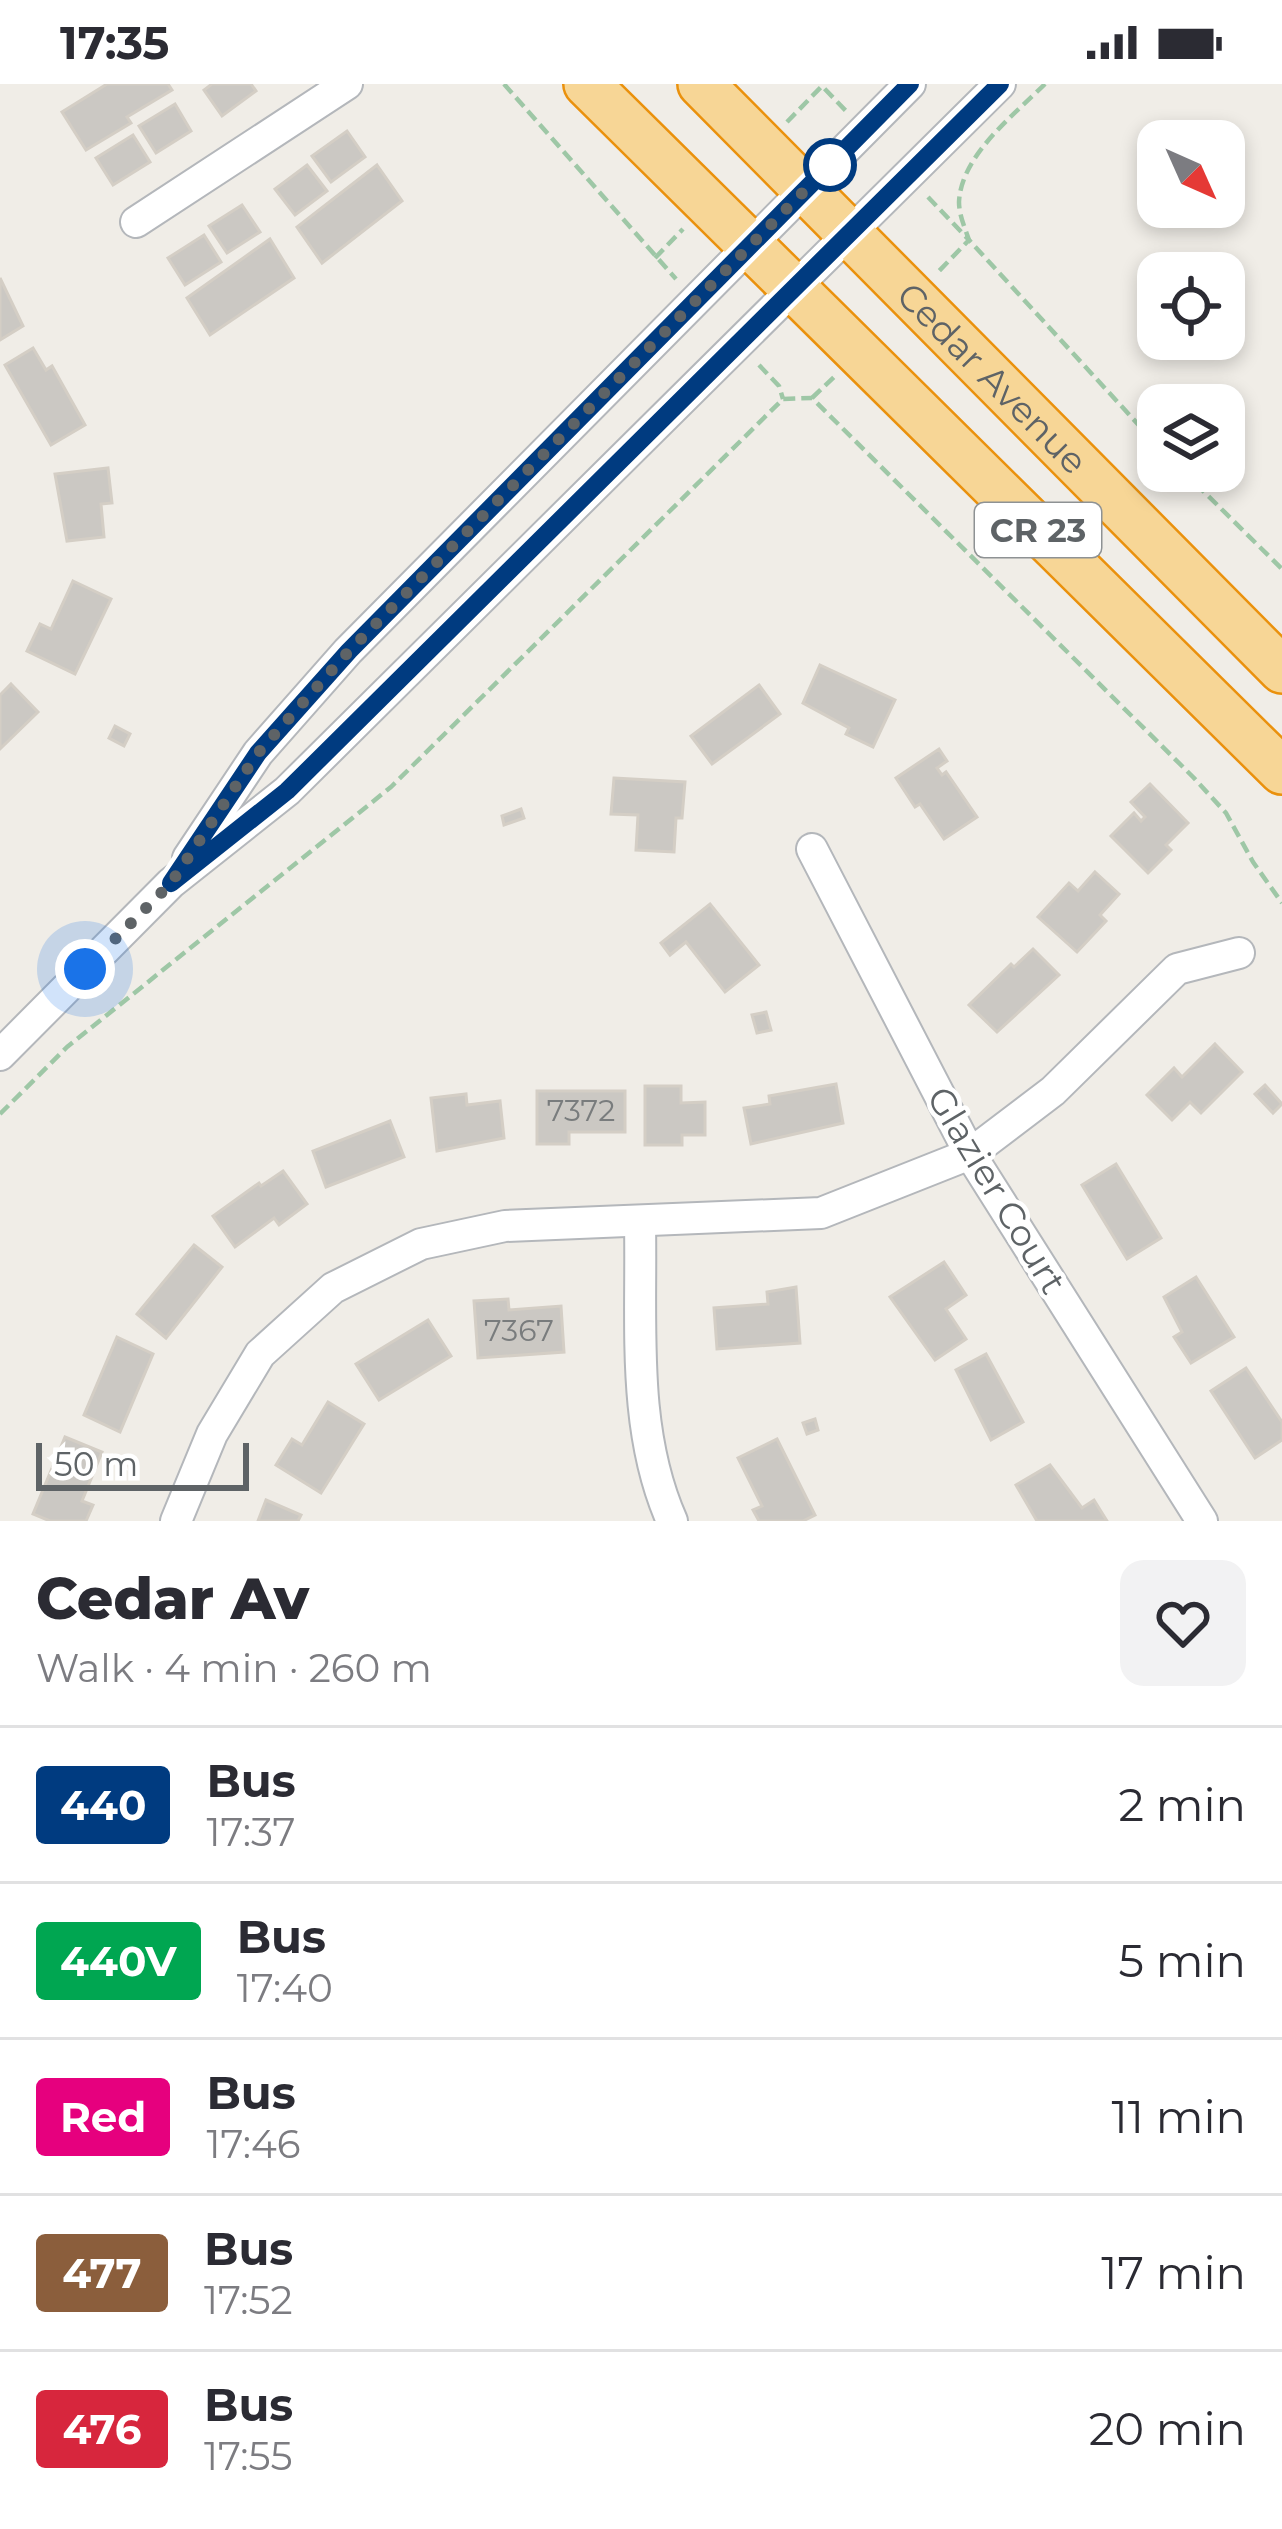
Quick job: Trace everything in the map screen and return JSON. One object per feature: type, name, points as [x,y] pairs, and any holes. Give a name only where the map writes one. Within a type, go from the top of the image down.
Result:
[{"type":"highway","name":"Cedar Avenue","points":[[587,84],[1282,771]]},
{"type":"highway","name":"Cedar Avenue","points":[[701,84],[1282,670]]},
{"type":"street","points":[[136,222],[347,84]]},
{"type":"street","points":[[171,883],[258,753],[349,651],[910,84]]},
{"type":"street","points":[[0,1055],[171,883],[287,791],[1000,84]]},
{"type":"street","name":"Glazier Court","points":[[812,849],[970,1154],[1202,1521]]},
{"type":"street","points":[[176,1521],[212,1434],[260,1354],[333,1288],[422,1244],[505,1226],[821,1213],[970,1154],[1053,1091],[1177,970],[1238,952]]},
{"type":"street","points":[[640,1223],[643,1410],[656,1484],[672,1521]]},
{"type":"path","points":[[504,84],[655,257]]},
{"type":"path","points":[[813,84],[827,84]]},
{"type":"path","points":[[1045,84],[991,138],[970,169],[959,196],[959,211],[970,240],[1137,423]]},
{"type":"path","points":[[0,1114],[67,1047],[391,787],[783,399],[812,398],[1193,777],[1226,813],[1252,862],[1282,903]]},
{"type":"path","points":[[1204,492],[1282,569]]},
{"type":"building","points":[[107,84],[168,84],[172,90],[127,117],[131,123],[86,150],[62,112]]},
{"type":"building","points":[[212,84],[251,84],[256,91],[222,116],[204,90]]},
{"type":"building","points":[[175,104],[191,131],[156,153],[139,126]]},
{"type":"building","points":[[347,131],[365,157],[331,182],[312,156]]},
{"type":"building","points":[[133,135],[150,162],[113,185],[96,158]]},
{"type":"building","points":[[307,165],[327,191],[295,215],[275,189]]},
{"type":"building","points":[[377,165],[402,201],[322,263],[297,227]]},
{"type":"building","points":[[242,205],[260,232],[227,253],[209,226]]},
{"type":"building","points":[[204,235],[221,262],[185,285],[168,258]]},
{"type":"building","points":[[270,239],[294,278],[210,335],[187,298]]},
{"type":"building","points":[[0,278],[23,326],[0,340]]},
{"type":"building","points":[[33,348],[46,370],[52,366],[85,425],[51,445],[5,365]]},
{"type":"building","points":[[108,468],[112,503],[101,504],[104,537],[67,541],[55,474]]},
{"type":"building","points":[[73,581],[111,599],[75,674],[27,651],[40,624],[51,629]]},
{"type":"building","points":[[820,665],[895,700],[873,747],[803,703]]},
{"type":"building","points":[[11,684],[38,712],[0,749],[0,695]]},
{"type":"building","points":[[759,685],[780,714],[712,764],[691,736]]},
{"type":"building","points":[[115,726],[130,734],[124,746],[109,738]]},
{"type":"building","points":[[939,749],[947,761],[937,768],[942,775],[946,772],[977,817],[944,839],[896,778]]},
{"type":"building","points":[[614,778],[685,782],[674,852],[636,850],[638,815],[611,814]]},
{"type":"building","points":[[1150,784],[1188,823],[1148,873],[1111,836],[1134,813],[1141,821],[1145,817],[1131,802]]},
{"type":"building","points":[[521,809],[524,818],[504,825],[502,816]]},
{"type":"building","points":[[1095,872],[1119,894],[1100,915],[1106,921],[1077,952],[1038,917],[1069,883],[1078,891]]},
{"type":"building","points":[[710,904],[759,965],[725,992],[686,942],[670,955],[661,943]]},
{"type":"building","points":[[1033,949],[1059,975],[997,1032],[969,1005]]},
{"type":"building","points":[[766,1012],[771,1030],[757,1033],[752,1015]]},
{"type":"building","points":[[1215,1044],[1242,1072],[1201,1113],[1190,1102],[1172,1120],[1147,1095],[1174,1068],[1182,1077]]},
{"type":"building","points":[[836,1084],[843,1123],[751,1144],[744,1108],[770,1104],[769,1096]]},
{"type":"building","points":[[1265,1085],[1282,1104],[1273,1113],[1255,1094]]},
{"type":"building","points":[[645,1086],[681,1086],[681,1103],[705,1102],[705,1135],[682,1135],[682,1145],[645,1145]]},
{"type":"building","points":[[537,1091],[625,1091],[625,1132],[569,1132],[569,1144],[537,1144]]},
{"type":"building","points":[[466,1094],[467,1105],[500,1101],[504,1138],[437,1151],[431,1098]]},
{"type":"building","points":[[390,1121],[404,1157],[326,1187],[313,1151]]},
{"type":"building","points":[[1116,1164],[1161,1238],[1127,1259],[1082,1185]]},
{"type":"building","points":[[283,1171],[307,1204],[279,1225],[274,1218],[235,1247],[213,1216]]},
{"type":"building","points":[[194,1245],[222,1267],[166,1338],[137,1314]]},
{"type":"building","points":[[944,1262],[966,1295],[946,1309],[966,1339],[935,1360],[890,1297]]},
{"type":"building","points":[[1196,1277],[1234,1337],[1191,1363],[1174,1337],[1182,1332],[1164,1297]]},
{"type":"building","points":[[796,1287],[800,1343],[717,1349],[714,1308],[768,1304],[767,1292]]},
{"type":"building","points":[[508,1299],[509,1310],[561,1306],[564,1352],[478,1358],[474,1301]]},
{"type":"building","points":[[428,1320],[451,1356],[379,1400],[356,1364]]},
{"type":"building","points":[[117,1337],[153,1354],[120,1432],[84,1415]]},
{"type":"building","points":[[986,1354],[1023,1422],[991,1440],[956,1370]]},
{"type":"building","points":[[1246,1368],[1282,1422],[1282,1440],[1255,1458],[1211,1391]]},
{"type":"building","points":[[328,1402],[364,1424],[321,1493],[276,1465],[292,1439],[302,1445]]},
{"type":"building","points":[[815,1419],[818,1430],[807,1434],[803,1423]]},
{"type":"building","points":[[65,1437],[102,1452],[82,1501],[93,1505],[86,1521],[50,1521],[33,1514]]},
{"type":"building","points":[[777,1439],[815,1515],[803,1521],[759,1521],[753,1510],[762,1506],[738,1458]]},
{"type":"building","points":[[1050,1465],[1082,1508],[1094,1500],[1107,1521],[1037,1521],[1016,1485]]},
{"type":"building","points":[[266,1500],[301,1515],[298,1521],[258,1521]]},
{"type":"bus line","name":"440","points":[[910,84],[349,651],[258,753],[171,883],[287,791],[1000,84]]},
{"type":"route","points":[[85,969],[171,883],[258,753],[349,651],[830,165]]}]
